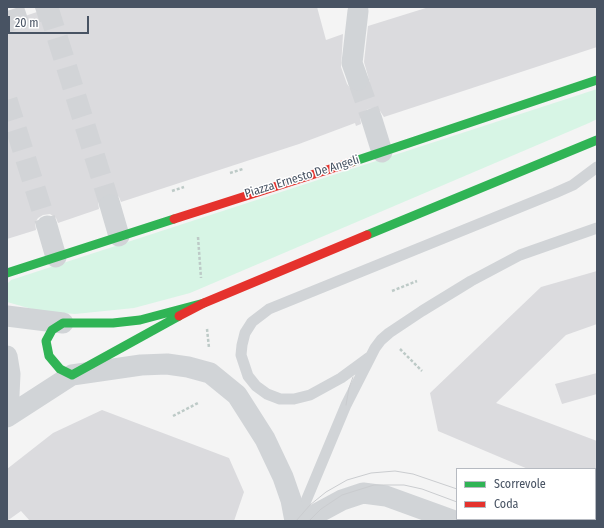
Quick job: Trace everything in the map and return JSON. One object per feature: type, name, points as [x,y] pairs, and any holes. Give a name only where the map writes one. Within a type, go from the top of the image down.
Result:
[{"type":"street","points":[[357,9],[352,63],[358,80]]},
{"type":"street","name":"Piazza Ernesto De Angeli","points":[[7,273],[382,152],[597,80]]},
{"type":"street","points":[[372,120],[382,152]]},
{"type":"street","points":[[7,417],[72,375],[204,303],[594,143]]},
{"type":"street","points":[[110,205],[119,236]]},
{"type":"street","points":[[47,226],[56,257]]},
{"type":"street","points":[[7,316],[63,323],[113,323],[140,320],[204,303]]},
{"type":"street","points":[[63,323],[52,330],[46,341],[53,361],[60,369],[72,375],[141,365],[167,364],[188,367],[210,373],[237,396],[264,439],[283,477],[296,521]]},
{"type":"street","points":[[7,356],[10,374],[7,417]]},
{"type":"street","points":[[303,521],[342,500],[363,493],[386,496],[455,521]]},
{"type":"lane","points":[[370,356],[341,378],[310,395],[294,399],[280,399],[267,394],[256,386],[248,376],[241,355],[244,333],[252,322],[270,309],[555,193],[573,185],[597,167]]},
{"type":"lane","points":[[296,521],[346,405],[370,356],[375,348],[389,333],[471,281],[520,254],[597,228]]},
{"type":"path","points":[[198,236],[202,279]]},
{"type":"path","points":[[392,291],[417,280]]},
{"type":"path","points":[[207,326],[209,356]]},
{"type":"path","points":[[400,349],[422,371]]},
{"type":"path","points":[[173,416],[198,403]]},
{"type":"green space","points":[[597,89],[597,119],[190,293],[134,308],[75,314],[39,311],[7,302],[7,284],[11,280]]},
{"type":"building","points":[[52,7],[317,7],[326,40],[343,34],[341,67],[347,84],[356,92],[367,88],[370,83],[364,62],[368,26],[429,7],[597,7],[597,47],[384,117],[380,111],[375,108],[368,109],[363,112],[360,117],[361,124],[356,126],[355,123],[299,144],[121,202],[119,197],[113,193],[106,194],[101,197],[98,202],[99,209],[58,223],[56,218],[50,214],[43,215],[38,218],[35,223],[36,230],[7,239],[7,22]]},
{"type":"building","points":[[597,271],[597,324],[566,335],[496,403],[597,441],[597,469],[526,468],[438,431],[430,393],[541,287]]},
{"type":"building","points":[[597,373],[597,394],[562,404],[555,384]]},
{"type":"building","points":[[102,410],[229,458],[244,492],[234,521],[30,521],[21,511],[7,521],[7,469],[53,433]]},
{"type":"tunnel","points":[[7,22],[52,7]]},
{"type":"tunnel","points":[[48,8],[110,205]]},
{"type":"tunnel","points":[[358,80],[372,120]]},
{"type":"tunnel","points":[[7,100],[47,226]]},
{"type":"tram line","points":[[346,405],[349,388],[353,377]]},
{"type":"tram line","points":[[296,521],[310,505],[326,492],[347,480],[371,473],[395,471],[413,474],[456,489]]},
{"type":"tram line","points":[[309,521],[321,509],[342,495],[374,485],[404,485],[422,489],[456,502]]},
{"type":"traffic: fast","points":[[352,162],[597,80]]},
{"type":"traffic: fast","points":[[367,235],[597,140]]},
{"type":"traffic: fast","points":[[7,273],[174,219]]},
{"type":"traffic: fast","points":[[179,316],[72,375],[60,369],[49,356],[46,341],[52,330],[63,323],[113,323],[140,320],[204,303]]},
{"type":"traffic: jam","points":[[174,219],[352,162]]},
{"type":"traffic: jam","points":[[179,316],[204,303],[367,235]]}]
